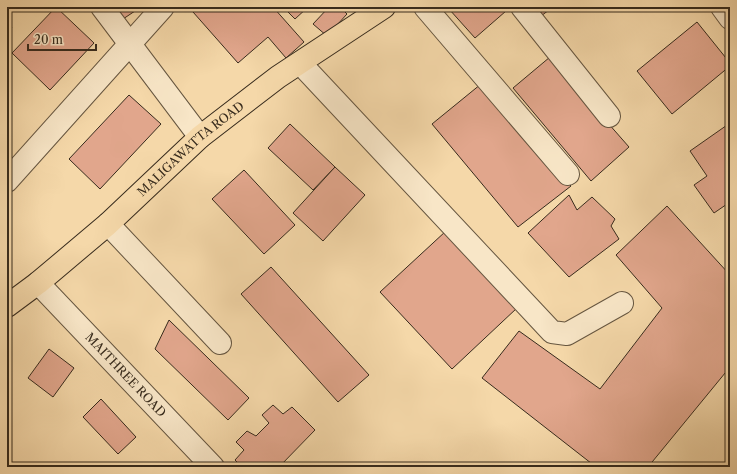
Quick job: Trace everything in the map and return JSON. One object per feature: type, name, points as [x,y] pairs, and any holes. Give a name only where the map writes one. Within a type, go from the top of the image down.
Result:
[{"type":"main road","name":"MALIGAWATTA ROAD","points":[[9,302],[38,283],[108,224],[200,136],[259,90],[384,7]]},
{"type":"street","points":[[102,7],[200,136]]},
{"type":"street","points":[[7,181],[163,7]]},
{"type":"street","points":[[425,7],[568,174]]},
{"type":"street","points":[[522,7],[609,116]]},
{"type":"street","points":[[722,7],[730,18]]},
{"type":"street","points":[[300,63],[552,332],[567,334],[622,303]]},
{"type":"street","points":[[108,224],[220,343]]},
{"type":"street","name":"MAITHREE ROAD","points":[[38,283],[213,467]]},
{"type":"building","points":[[56,7],[94,43],[50,90],[12,53]]},
{"type":"building","points":[[111,7],[141,7],[120,21]]},
{"type":"building","points":[[198,7],[273,7],[304,42],[286,58],[268,37],[238,63],[193,12]]},
{"type":"building","points":[[283,7],[308,7],[295,19]]},
{"type":"building","points":[[329,7],[340,7],[347,14],[327,36],[313,24]]},
{"type":"building","points":[[451,7],[502,7],[506,11],[475,38],[449,9]]},
{"type":"building","points":[[528,7],[553,7],[537,19]]},
{"type":"building","points":[[7,21],[12,28],[7,32]]},
{"type":"building","points":[[697,22],[730,63],[730,66],[672,114],[637,71]]},
{"type":"building","points":[[550,57],[629,147],[591,181],[513,88]]},
{"type":"building","points":[[481,84],[571,186],[518,227],[432,124]]},
{"type":"building","points":[[129,95],[161,124],[100,189],[69,159]]},
{"type":"building","points":[[730,123],[730,202],[714,213],[694,185],[707,176],[690,151]]},
{"type":"building","points":[[290,124],[335,167],[313,190],[268,148]]},
{"type":"building","points":[[335,167],[365,195],[323,241],[293,213]]},
{"type":"building","points":[[244,170],[295,225],[264,254],[212,199]]},
{"type":"building","points":[[569,195],[577,210],[592,197],[615,219],[611,226],[619,239],[569,277],[528,233]]},
{"type":"building","points":[[667,206],[730,275],[730,367],[648,467],[596,467],[482,378],[519,331],[600,389],[662,308],[616,255]]},
{"type":"building","points":[[446,231],[517,308],[452,369],[380,292]]},
{"type":"building","points":[[271,267],[369,375],[338,402],[241,294]]},
{"type":"building","points":[[169,320],[249,398],[228,420],[155,349]]},
{"type":"building","points":[[49,349],[74,368],[53,397],[28,378]]},
{"type":"building","points":[[101,399],[136,437],[118,454],[83,417]]},
{"type":"building","points":[[273,405],[283,414],[292,407],[315,430],[279,467],[242,467],[235,460],[244,450],[236,442],[247,431],[256,436],[269,423],[262,415]]}]
